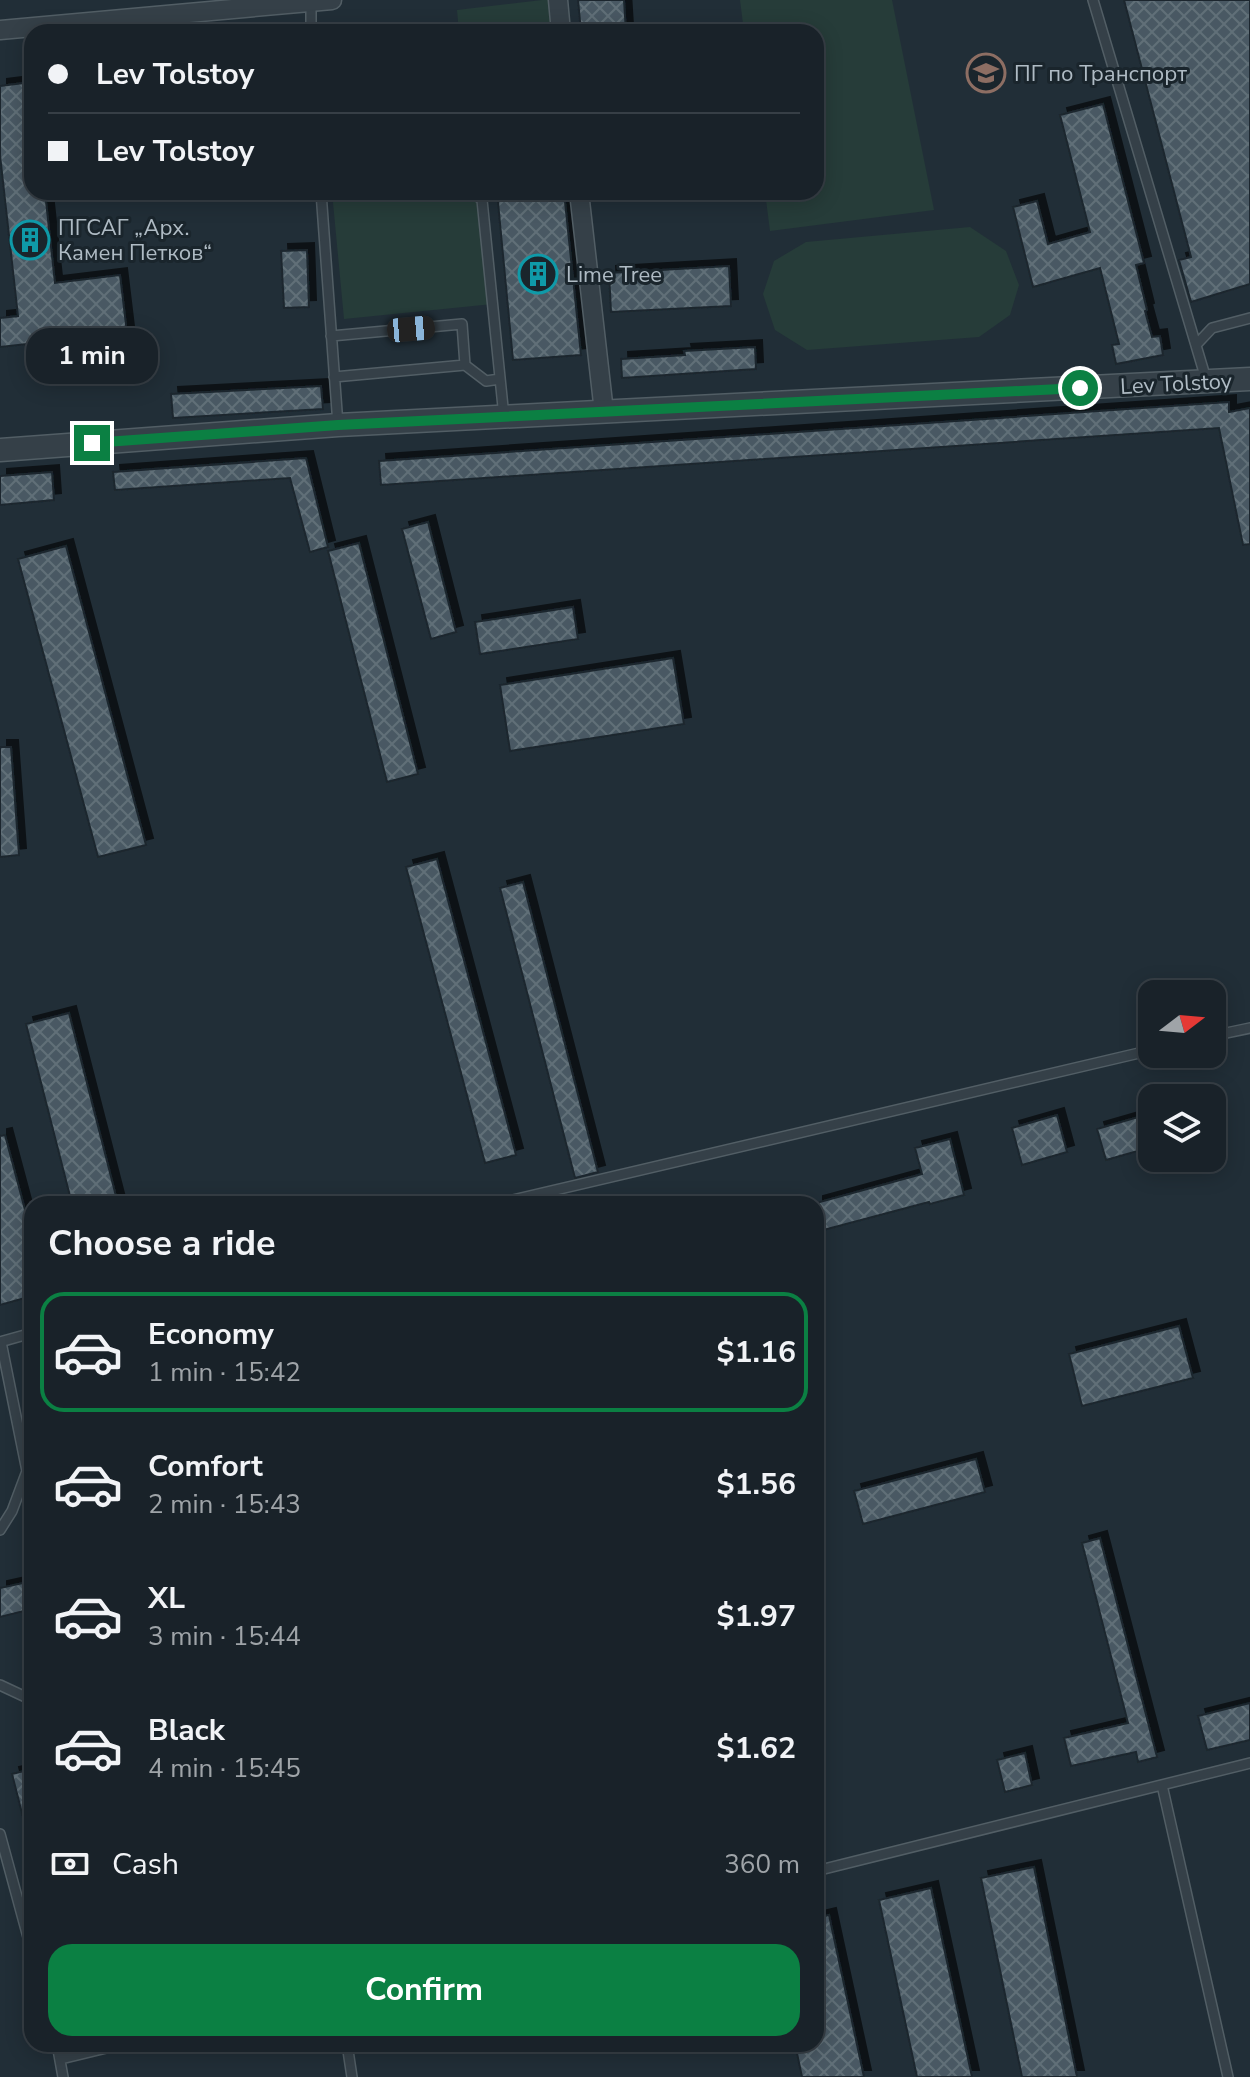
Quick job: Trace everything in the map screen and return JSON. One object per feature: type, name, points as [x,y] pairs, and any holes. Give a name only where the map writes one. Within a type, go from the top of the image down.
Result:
[{"type":"street","points":[[37,24],[136,8],[332,0]]},
{"type":"street","points":[[558,0],[560,24]]},
{"type":"street","points":[[0,30],[24,26]]},
{"type":"street","points":[[580,200],[604,412]]},
{"type":"street","name":"Lev Tolstoy","points":[[0,450],[338,425],[1250,379]]},
{"type":"lane","points":[[1093,0],[1207,382]]},
{"type":"lane","points":[[311,2],[311,24]]},
{"type":"lane","points":[[322,200],[338,425]]},
{"type":"lane","points":[[482,200],[504,417]]},
{"type":"lane","points":[[1196,345],[1212,328],[1250,318]]},
{"type":"lane","points":[[331,336],[462,324],[465,365]]},
{"type":"lane","points":[[334,377],[465,365],[486,381],[500,379]]},
{"type":"lane","points":[[1226,1033],[1250,1028]]},
{"type":"lane","points":[[530,1196],[1138,1053]]},
{"type":"lane","points":[[24,1335],[1,1342],[24,1456]]},
{"type":"lane","points":[[0,1530],[12,1511],[24,1479]]},
{"type":"lane","points":[[0,1685],[24,1696]]},
{"type":"lane","points":[[824,1869],[1250,1763]]},
{"type":"lane","points":[[1162,1785],[1228,2077]]},
{"type":"lane","points":[[0,1834],[24,1922]]},
{"type":"lane","points":[[59,2052],[63,2077]]},
{"type":"lane","points":[[61,2059],[90,2052]]},
{"type":"lane","points":[[348,2052],[352,2077]]},
{"type":"green space","points":[[553,0],[555,24],[458,24],[457,10]]},
{"type":"green space","points":[[740,0],[892,0],[934,210],[770,231],[766,200],[824,200],[824,24],[743,24]]},
{"type":"green space","points":[[333,200],[482,200],[493,304],[344,319]]},
{"type":"green space","points":[[970,227],[1006,251],[1019,285],[1010,315],[979,337],[807,350],[775,330],[763,294],[774,261],[806,242]]},
{"type":"building","points":[[578,0],[624,0],[626,24],[580,24]]},
{"type":"building","points":[[1124,0],[1250,0],[1250,284],[1191,302],[1179,260],[1191,257]]},
{"type":"building","name":"ПГСАГ „Арх. Камен Петков“","points":[[24,83],[24,200],[46,200],[55,283],[120,275],[127,333],[0,347],[0,318],[18,316],[0,155],[0,86]]},
{"type":"building","points":[[1103,104],[1144,263],[1136,265],[1145,311],[1152,337],[1160,336],[1163,355],[1116,364],[1112,345],[1119,344],[1100,268],[1033,287],[1013,207],[1037,201],[1048,244],[1090,232],[1060,115]]},
{"type":"building","name":"Lime Tree","points":[[498,200],[565,200],[581,355],[513,360]]},
{"type":"building","points":[[307,250],[309,307],[284,308],[281,251]]},
{"type":"building","points":[[729,266],[731,306],[611,312],[609,273]]},
{"type":"building","points":[[755,347],[756,369],[622,378],[621,359]]},
{"type":"building","points":[[321,386],[323,409],[173,418],[171,394]]},
{"type":"building","points":[[1229,402],[1229,412],[1250,408],[1250,544],[1243,545],[1219,428],[381,485],[379,461]]},
{"type":"building","points":[[306,458],[328,547],[310,552],[290,478],[115,490],[113,472]]},
{"type":"building","points":[[52,472],[54,500],[0,505],[0,476]]},
{"type":"building","points":[[428,522],[456,632],[431,639],[402,529]]},
{"type":"building","points":[[359,543],[418,774],[387,782],[328,551]]},
{"type":"building","points":[[66,546],[146,845],[98,857],[18,559]]},
{"type":"building","points":[[573,607],[578,639],[480,654],[475,622]]},
{"type":"building","points":[[673,658],[684,724],[510,751],[500,685]]},
{"type":"building","points":[[0,747],[11,747],[19,855],[0,857]]},
{"type":"building","points":[[437,859],[516,1155],[485,1163],[406,867]]},
{"type":"building","points":[[523,882],[598,1172],[575,1178],[500,888]]},
{"type":"building","points":[[69,1013],[116,1196],[70,1196],[26,1024]]},
{"type":"building","points":[[1057,1115],[1067,1152],[1022,1165],[1012,1128]]},
{"type":"building","points":[[1138,1117],[1138,1151],[1106,1160],[1097,1129]]},
{"type":"building","points":[[5,1135],[24,1206],[24,1298],[0,1305],[0,1136]]},
{"type":"building","points":[[950,1139],[964,1195],[824,1230],[824,1201],[922,1174],[915,1148]]},
{"type":"building","points":[[1179,1326],[1193,1378],[1082,1406],[1069,1354]]},
{"type":"building","points":[[976,1459],[985,1492],[863,1524],[854,1491]]},
{"type":"building","points":[[1100,1538],[1157,1757],[1138,1762],[1136,1752],[1071,1766],[1064,1738],[1128,1723],[1082,1543]]},
{"type":"building","points":[[24,1583],[24,1611],[0,1617],[0,1588]]},
{"type":"building","points":[[1250,1703],[1250,1740],[1207,1750],[1198,1716]]},
{"type":"building","points":[[1025,1753],[1032,1785],[1005,1792],[997,1760]]},
{"type":"building","points":[[24,1771],[24,1821],[12,1774]]},
{"type":"building","points":[[1034,1867],[1077,2077],[1022,2077],[981,1878]]},
{"type":"building","points":[[931,1888],[972,2077],[917,2077],[879,1900]]},
{"type":"building","points":[[829,1915],[864,2077],[802,2077],[797,2052],[824,2052],[824,1916]]},
{"type":"place","name":"ПГ по Транспорт","points":[[986,73]]},
{"type":"place","name":"ПГСАГ „Арх. Камен Петков“","points":[[30,240]]},
{"type":"place","name":"Lime Tree","points":[[538,274]]},
{"type":"route","points":[[92,443],[338,425],[1080,388]]}]
